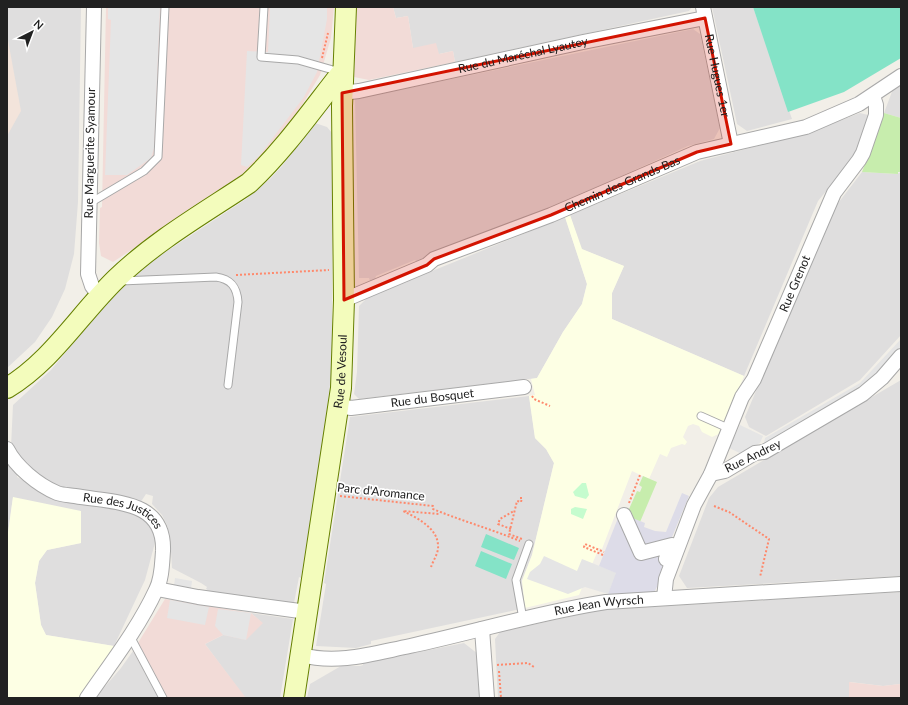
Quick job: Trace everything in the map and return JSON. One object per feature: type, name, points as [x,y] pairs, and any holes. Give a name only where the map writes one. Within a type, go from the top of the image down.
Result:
[{"type":"main road","points":[[7,388],[42,361],[100,296],[139,258],[249,183],[283,149],[334,93],[342,72],[346,7]]},
{"type":"main road","name":"Rue de Vesoul","points":[[294,698],[301,661],[307,612],[339,406],[344,300],[334,93]]},
{"type":"main road","name":"Rue de Vesoul","points":[[289,698],[301,661]]},
{"type":"street","name":"Rue Marguerite Syamour","points":[[94,7],[88,274],[92,286],[100,296]]},
{"type":"street","name":"Rue du Maréchal Lyautey","points":[[334,93],[359,91],[583,42],[704,12]]},
{"type":"street","name":"Rue Hugues 1er","points":[[704,12],[731,144]]},
{"type":"street","name":"Chemin des Grands Bas","points":[[344,300],[427,265],[434,259],[551,215],[697,152],[806,127],[873,96],[901,76]]},
{"type":"street","name":"Rue Grenot","points":[[711,474],[728,428],[742,397],[754,379],[834,193],[859,160],[862,153],[876,115],[876,106],[873,96]]},
{"type":"street","name":"Rue Andrey","points":[[664,598],[666,578],[694,505],[711,474],[725,471],[755,453],[764,452],[863,394],[882,378],[901,356]]},
{"type":"street","name":"Rue du Bosquet","points":[[339,406],[352,408],[524,387]]},
{"type":"street","name":"Rue des Justices","points":[[7,449],[16,462],[32,476],[57,493],[137,507],[150,514],[158,523],[163,546],[162,568],[157,589],[130,636],[87,698]]},
{"type":"street","points":[[624,515],[641,553],[672,545],[659,576]]},
{"type":"street","name":"Rue Jean Wyrsch","points":[[301,661],[319,658],[356,657],[595,604],[664,598],[901,584]]},
{"type":"street","points":[[157,589],[198,597],[307,612]]},
{"type":"street","points":[[482,629],[488,698]]},
{"type":"lane","points":[[90,204],[144,171],[158,157],[165,7]]},
{"type":"lane","points":[[264,7],[261,58],[298,60],[342,72]]},
{"type":"lane","points":[[115,281],[216,277],[226,278],[234,286],[238,293],[228,385]]},
{"type":"lane","points":[[701,416],[728,428]]},
{"type":"lane","points":[[523,619],[516,580],[529,544]]},
{"type":"lane","points":[[130,636],[163,698]]},
{"type":"path","points":[[321,66],[329,31]]},
{"type":"path","points":[[226,278],[243,274],[334,269]]},
{"type":"path","points":[[534,399],[550,406]]},
{"type":"path","points":[[624,515],[640,475]]},
{"type":"path","name":"Parc d'Aromance","points":[[325,494],[433,506],[433,509],[470,524],[486,527],[523,542],[522,539],[509,534],[510,529]]},
{"type":"path","points":[[514,511],[500,519],[498,524],[510,529],[517,500],[521,502],[522,498],[520,498]]},
{"type":"path","points":[[714,506],[730,512],[769,539],[760,577]]},
{"type":"path","points":[[431,567],[438,546],[433,532],[421,520],[403,511],[439,514]]},
{"type":"path","points":[[603,555],[584,547],[585,544],[604,552]]},
{"type":"path","points":[[493,665],[528,663],[534,667]]},
{"type":"path","points":[[500,671],[501,698]]},
{"type":"highlighted area","points":[[705,18],[731,144],[697,152],[551,215],[434,259],[427,265],[344,300],[342,93]]},
{"type":"shaded area","points":[[7,7],[81,7],[78,202],[74,254],[65,289],[52,317],[35,342],[7,368]]},
{"type":"shaded area","points":[[106,7],[334,7],[331,38],[320,75],[298,112],[271,148],[254,166],[222,190],[113,262],[101,256],[99,243],[100,208],[102,207]]},
{"type":"shaded area","points":[[108,7],[160,7],[154,148],[151,158],[127,175],[105,175],[111,20],[108,19]]},
{"type":"shaded area","points":[[270,7],[327,7],[327,19],[317,72],[304,97],[259,156],[247,167],[241,165],[247,51],[268,52]]},
{"type":"shaded area","points":[[356,7],[393,7],[396,18],[408,16],[413,48],[436,43],[439,54],[453,51],[455,62],[369,80],[354,77]]},
{"type":"shaded area","points":[[393,7],[692,7],[689,11],[455,62],[453,51],[439,54],[413,48],[408,16],[396,18]]},
{"type":"shaded area","points":[[712,7],[753,7],[792,119],[747,131],[737,124]]},
{"type":"shaded area","points":[[693,29],[700,34],[720,128],[714,139],[688,146],[541,212],[417,262],[415,260],[376,276],[375,279],[370,281],[369,278],[359,278],[355,99]]},
{"type":"shaded area","points":[[7,35],[21,111],[7,136]]},
{"type":"shaded area","points":[[901,83],[901,118],[884,113],[893,89]]},
{"type":"shaded area","points":[[860,113],[868,115],[855,156],[818,201],[744,376],[612,319],[612,293],[624,266],[581,249],[570,215],[700,161],[807,133]]},
{"type":"shaded area","points":[[315,123],[327,127],[332,133],[332,369],[322,447],[301,578],[299,577],[294,603],[210,592],[206,589],[207,587],[201,583],[172,568],[170,537],[167,525],[162,515],[152,504],[153,496],[146,494],[140,503],[58,489],[33,471],[11,447],[13,405],[51,370],[121,287],[158,257],[246,199],[270,179],[282,166]]},
{"type":"shaded area","points":[[862,172],[897,174],[901,172],[901,335],[860,380],[766,436],[749,427],[745,417],[832,211]]},
{"type":"shaded area","points":[[570,215],[582,249],[624,266],[612,293],[612,319],[744,376],[721,433],[712,437],[702,432],[699,426],[693,424],[688,426],[683,437],[687,442],[685,445],[682,444],[671,448],[667,457],[660,454],[649,479],[632,471],[602,549],[599,548],[579,595],[525,608],[522,581],[532,555],[554,463],[546,449],[535,438],[529,396],[535,395],[531,379],[537,378],[563,332],[582,304],[587,284],[565,217]]},
{"type":"shaded area","points":[[565,217],[587,284],[582,304],[563,332],[537,378],[359,399],[354,394],[357,372],[359,306],[368,297]]},
{"type":"shaded area","points":[[901,339],[901,349],[867,388],[763,448],[765,438],[860,383]]},
{"type":"shaded area","points":[[901,380],[901,576],[687,588],[679,576],[709,498],[718,487]]},
{"type":"shaded area","points":[[529,396],[535,438],[546,449],[554,463],[532,555],[522,580],[525,608],[371,641],[371,644],[356,648],[316,646],[326,584],[324,583],[350,417]]},
{"type":"shaded area","points":[[740,425],[763,436],[760,443],[742,454],[729,448]]},
{"type":"shaded area","points":[[7,460],[18,469],[17,477],[30,483],[146,516],[156,539],[145,580],[114,646],[46,635],[41,625],[35,583],[39,561],[47,550],[81,543],[13,497],[7,540]]},
{"type":"shaded area","points":[[682,493],[689,496],[672,537],[674,543],[654,592],[608,594],[616,573],[599,566],[620,513],[645,523],[644,527],[655,531],[666,532]]},
{"type":"shaded area","points":[[13,497],[81,511],[81,543],[47,550],[39,561],[35,583],[41,625],[46,635],[114,646],[80,698],[7,698],[7,540]]},
{"type":"shaded area","points":[[544,556],[577,571],[582,559],[617,573],[608,594],[585,587],[568,594],[527,579],[530,572],[540,564]]},
{"type":"shaded area","points":[[175,578],[192,581],[191,589],[174,586]]},
{"type":"shaded area","points":[[901,592],[901,698],[900,684],[883,686],[850,682],[849,698],[498,698],[495,639],[500,632],[600,610]]},
{"type":"shaded area","points":[[165,599],[251,613],[263,623],[246,640],[223,635],[205,644],[246,698],[159,698],[133,651]]},
{"type":"shaded area","points":[[170,600],[209,607],[205,625],[167,618]]},
{"type":"shaded area","points":[[218,609],[251,613],[246,640],[223,635],[215,626]]},
{"type":"shaded area","points":[[251,613],[293,619],[280,698],[245,698],[205,644],[223,635],[262,623]]},
{"type":"shaded area","points":[[464,643],[478,654],[481,698],[307,698],[310,684],[341,666],[360,666],[363,665],[363,663]]},
{"type":"shaded area","points":[[133,651],[159,698],[95,698],[121,668]]},
{"type":"shaded area","points":[[849,682],[883,686],[900,684],[900,698],[849,698]]},
{"type":"green space","points":[[753,7],[901,7],[901,58],[844,92],[788,112]]},
{"type":"green space","points":[[884,113],[901,118],[901,172],[898,172],[898,174],[862,172]]},
{"type":"green space","points":[[643,476],[657,482],[640,522],[626,516],[637,491],[640,492],[642,487],[639,485]]},
{"type":"green space","points":[[582,483],[586,483],[589,495],[586,499],[575,496],[573,492]]},
{"type":"green space","points":[[575,507],[587,509],[583,519],[571,514],[571,509]]},
{"type":"green space","points":[[486,534],[519,548],[514,560],[481,547]]},
{"type":"green space","points":[[481,551],[512,564],[506,579],[475,566]]}]
